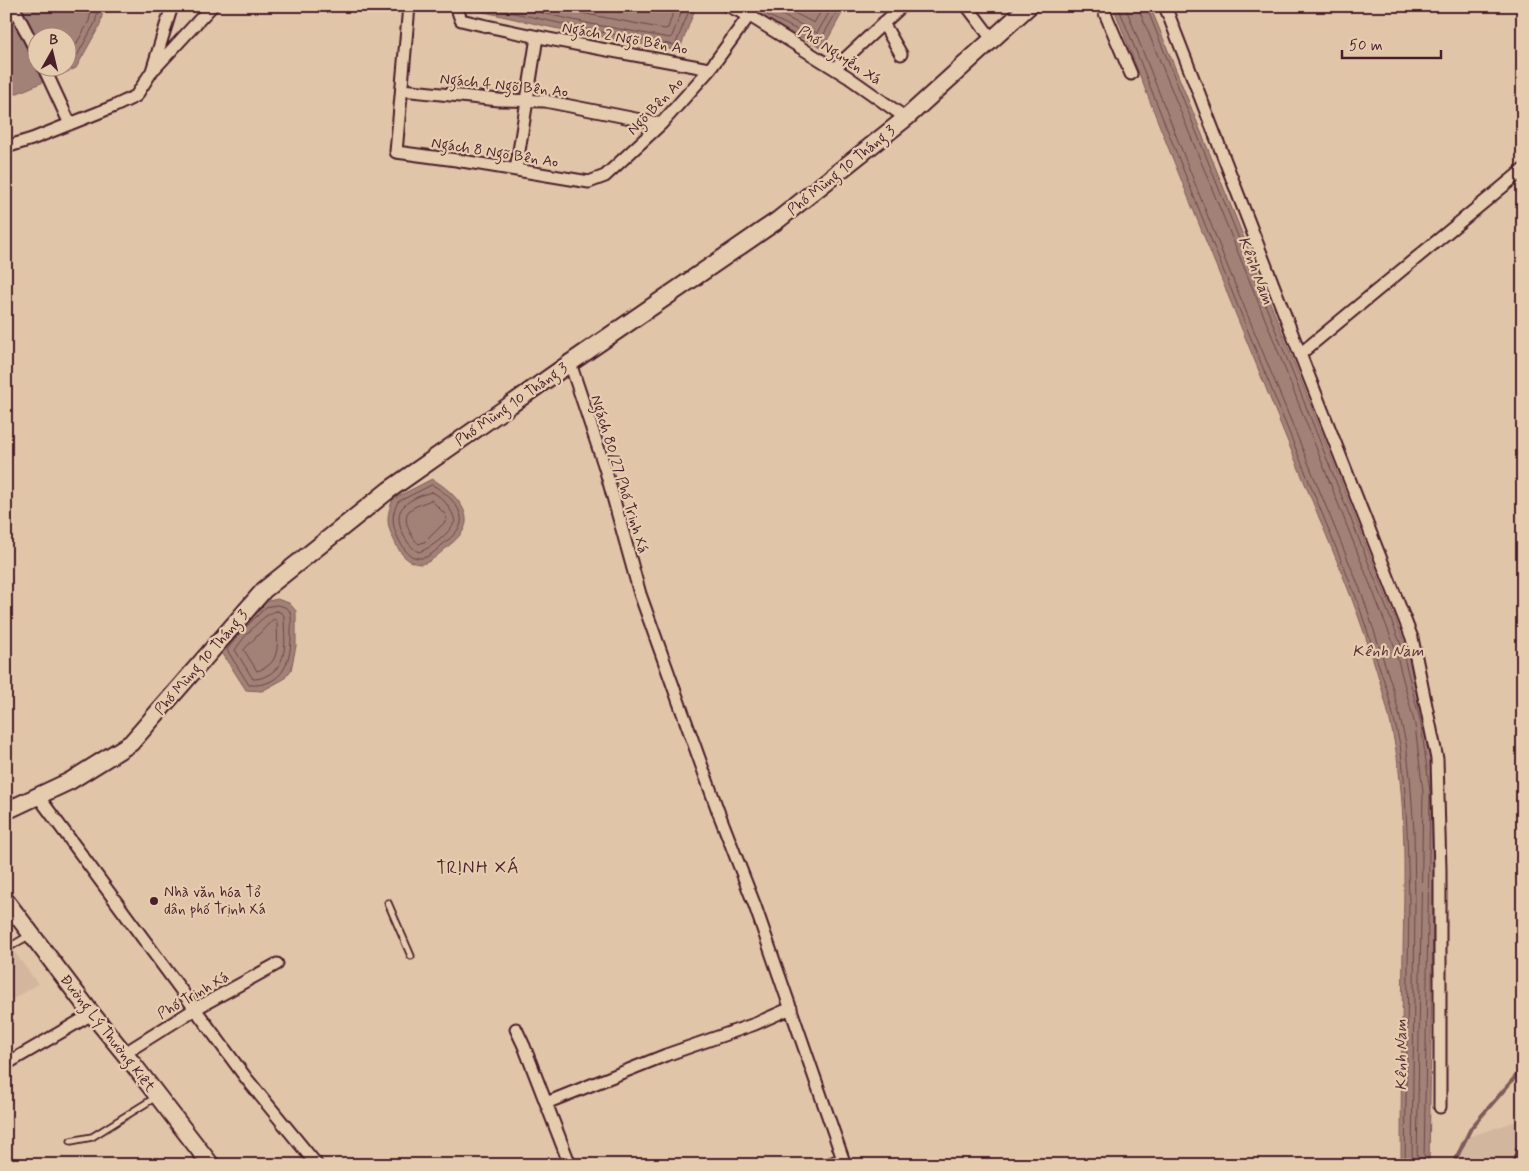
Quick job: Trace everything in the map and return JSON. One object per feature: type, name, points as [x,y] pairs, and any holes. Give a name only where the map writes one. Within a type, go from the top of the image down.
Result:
[{"type":"main road","name":"Phố Mùng 10 Tháng 3","points":[[6,811],[70,781],[131,743],[264,590],[389,490],[778,220],[906,118],[1029,6]]},
{"type":"main road","name":"Đường Lý Thường Kiệt","points":[[6,901],[211,1165]]},
{"type":"street","points":[[13,6],[28,35]]},
{"type":"street","points":[[152,71],[172,6]]},
{"type":"street","points":[[6,147],[32,139],[136,96],[152,71],[212,6]]},
{"type":"street","points":[[402,90],[409,6]]},
{"type":"street","name":"Ngách 2 Ngõ Bên Ao","points":[[456,6],[461,20],[536,37],[710,69]]},
{"type":"street","name":"Phố Nguyễn Xá","points":[[728,6],[753,11],[906,118]]},
{"type":"street","points":[[835,68],[902,6]]},
{"type":"street","points":[[968,6],[992,39]]},
{"type":"street","points":[[1102,6],[1132,74]]},
{"type":"street","points":[[1165,6],[1412,638],[1437,759],[1440,870],[1440,1107]]},
{"type":"street","name":"Ngõ Bên Ao","points":[[589,182],[605,176],[661,124],[710,69],[753,11]]},
{"type":"street","points":[[883,23],[901,54]]},
{"type":"street","points":[[516,170],[536,37]]},
{"type":"street","points":[[49,78],[70,124]]},
{"type":"street","name":"Ngách 4 Ngõ Bên Ao","points":[[402,90],[499,100],[545,101],[661,124]]},
{"type":"street","name":"Ngách 8 Ngõ Bên Ao","points":[[402,90],[396,152],[589,182]]},
{"type":"street","points":[[1300,354],[1523,170]]},
{"type":"street","name":"Ngách 80/27 Phố Trịnh Xá","points":[[570,363],[605,468],[640,594],[718,811],[792,1008],[844,1162]]},
{"type":"street","points":[[38,796],[246,1078],[317,1165]]},
{"type":"street","name":"Phố Trịnh Xá","points":[[125,1053],[194,1009],[277,964]]},
{"type":"street","points":[[546,1103],[666,1055],[755,1024],[792,1008]]},
{"type":"street","points":[[6,1064],[92,1014]]},
{"type":"street","points":[[516,1029],[570,1165]]},
{"type":"street","points":[[1519,1165],[1523,1150]]},
{"type":"street","points":[[827,1165],[844,1162]]},
{"type":"lane","points":[[388,903],[411,956]]},
{"type":"lane","points":[[6,949],[31,934]]},
{"type":"lane","points":[[71,1141],[92,1137],[158,1096]]},
{"type":"shaded area","points":[[6,941],[38,984],[6,1003]]},
{"type":"shaded area","points":[[1523,1119],[1523,1165],[1453,1165],[1462,1139]]},
{"type":"water","points":[[6,6],[104,6],[100,25],[78,64],[78,28],[28,28],[28,78],[53,78],[6,98]]},
{"type":"water","points":[[467,6],[688,6],[695,9],[679,51],[554,28],[467,8]]},
{"type":"water","points":[[763,6],[846,6],[823,48],[761,18],[759,13]]},
{"type":"water","name":"Kênh Nam","points":[[1113,6],[1150,6],[1282,332],[1404,641],[1409,659],[1423,716],[1435,792],[1429,1165],[1401,1165],[1403,822],[1395,745],[1377,671],[1337,560],[1179,174]]},
{"type":"water","points":[[432,479],[451,493],[457,500],[465,514],[466,522],[464,529],[453,542],[434,558],[420,564],[411,562],[399,550],[390,530],[388,516],[393,499]]},
{"type":"water","points":[[277,599],[289,603],[296,611],[296,646],[291,670],[284,679],[262,691],[246,690],[221,651],[264,602]]},
{"type":"waterway","points":[[1453,1165],[1471,1128],[1523,1068]]},
{"type":"place","name":"Nhà văn hóa Tổ dân phố Trịnh Xá","points":[[154,901]]},
{"type":"district","name":"TRỊNH XÁ","points":[[478,867]]}]
